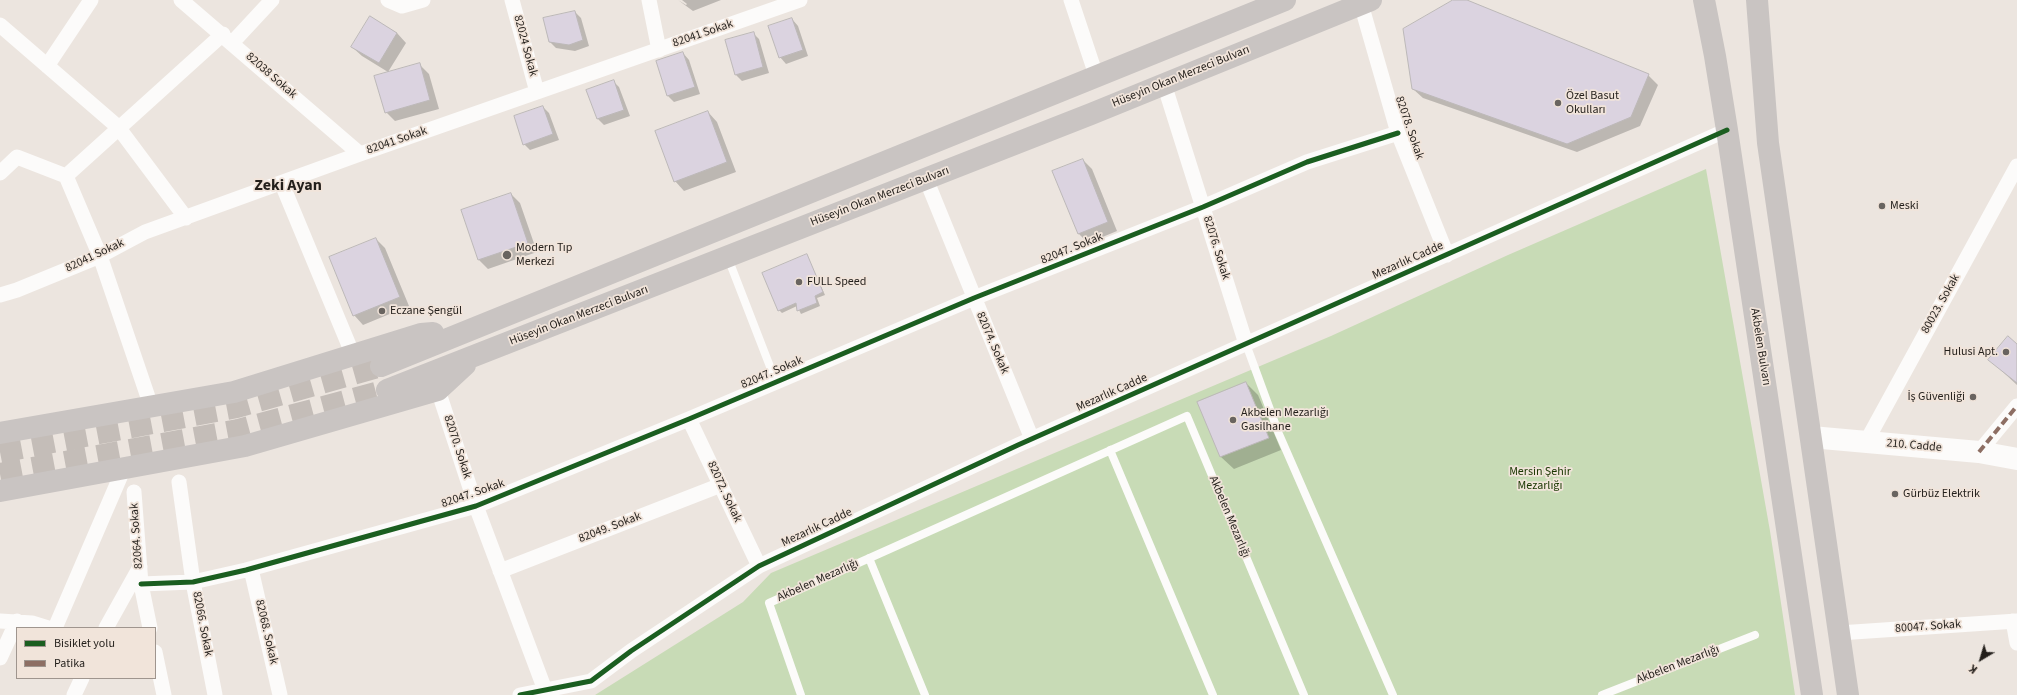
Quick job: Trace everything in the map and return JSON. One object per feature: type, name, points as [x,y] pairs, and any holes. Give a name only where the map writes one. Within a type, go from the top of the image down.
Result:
[{"type":"main road","points":[[381,366],[1096,75],[1285,0]]},
{"type":"main road","name":"Akbelen Bulvarı","points":[[1704,0],[1727,130],[1812,695]]},
{"type":"main road","points":[[1757,0],[1768,143],[1848,695]]},
{"type":"main road","name":"Hüseyin Okan Merzeci Bulvarı","points":[[387,390],[926,179],[1366,2]]},
{"type":"main road","points":[[0,433],[234,392],[420,334],[466,331]]},
{"type":"main road","points":[[0,491],[245,446],[438,390],[475,356]]},
{"type":"street","points":[[48,66],[91,0]]},
{"type":"street","name":"82038 Sokak","points":[[181,0],[228,38],[360,154]]},
{"type":"street","points":[[66,176],[118,127],[228,38],[272,0]]},
{"type":"street","points":[[388,0],[402,6],[424,0]]},
{"type":"street","name":"82024 Sokak","points":[[512,0],[537,92]]},
{"type":"street","points":[[649,0],[659,50]]},
{"type":"street","name":"82041 Sokak","points":[[0,295],[17,290],[100,256],[145,232],[282,184],[360,154],[800,0]]},
{"type":"street","points":[[1071,0],[1096,75]]},
{"type":"street","name":"82078. Sokak","points":[[1366,2],[1398,132],[1446,255]]},
{"type":"street","points":[[0,25],[118,127],[186,218]]},
{"type":"street","name":"82076. Sokak","points":[[1164,84],[1246,344]]},
{"type":"street","name":"Mezarlık Cadde","points":[[520,695],[591,681],[631,651],[759,566],[1032,439],[1727,130]]},
{"type":"street","name":"82047. Sokak","points":[[141,584],[193,582],[251,569],[476,506],[689,419],[974,298],[1204,207],[1307,162],[1398,132]]},
{"type":"street","points":[[0,173],[17,157],[66,176],[100,256],[151,406]]},
{"type":"street","name":"80023. Sokak","points":[[1866,442],[2017,166]]},
{"type":"street","name":"82074. Sokak","points":[[926,179],[1032,439]]},
{"type":"street","points":[[282,184],[352,355]]},
{"type":"street","name":"82070. Sokak","points":[[438,390],[476,506],[545,690]]},
{"type":"street","points":[[1979,452],[2017,406]]},
{"type":"street","name":"82072. Sokak","points":[[689,419],[759,566]]},
{"type":"street","name":"210. Cadde","points":[[1811,437],[1979,452],[2017,459]]},
{"type":"street","points":[[54,627],[124,468]]},
{"type":"street","name":"82066. Sokak","points":[[179,482],[193,582],[215,695]]},
{"type":"street","name":"82049. Sokak","points":[[500,571],[721,485]]},
{"type":"street","name":"82064. Sokak","points":[[134,492],[141,584],[150,627]]},
{"type":"street","points":[[107,627],[140,567]]},
{"type":"street","name":"82068. Sokak","points":[[251,569],[280,695]]},
{"type":"street","points":[[0,621],[32,623],[45,627]]},
{"type":"street","points":[[0,658],[17,621]]},
{"type":"street","points":[[2015,621],[2017,643]]},
{"type":"street","name":"80047. Sokak","points":[[1840,633],[2015,621]]},
{"type":"street","points":[[156,657],[164,695]]},
{"type":"street","points":[[74,695],[82,679]]},
{"type":"lane","points":[[728,257],[776,382]]},
{"type":"lane","points":[[1246,344],[1279,434],[1392,695]]},
{"type":"lane","name":"Akbelen Mezarlığı","points":[[801,695],[769,603],[1187,416],[1304,695]]},
{"type":"lane","points":[[1110,450],[1213,695]]},
{"type":"lane","name":"Akbelen Mezarlığı","points":[[869,558],[925,695]]},
{"type":"lane","name":"Akbelen Mezarlığı","points":[[1602,695],[1755,635]]},
{"type":"green space","name":"Mersin Şehir Mezarlığı","points":[[1706,169],[1770,531],[1795,695],[595,695],[743,602],[771,573],[1331,336],[1508,255]]},
{"type":"building","points":[[1453,0],[1467,0],[1649,74],[1631,117],[1567,144],[1412,89],[1403,29]]},
{"type":"building","points":[[575,11],[583,40],[569,45],[549,42],[543,18]]},
{"type":"building","points":[[370,16],[397,33],[379,63],[351,47]]},
{"type":"building","points":[[792,18],[803,50],[779,58],[768,26]]},
{"type":"building","points":[[754,32],[763,67],[735,75],[725,40]]},
{"type":"building","points":[[683,52],[695,87],[667,96],[656,61]]},
{"type":"building","points":[[420,63],[430,100],[385,113],[374,76]]},
{"type":"building","points":[[614,80],[624,110],[597,119],[586,90]]},
{"type":"building","points":[[543,106],[553,134],[523,145],[514,116]]},
{"type":"building","points":[[708,111],[727,162],[674,182],[655,131]]},
{"type":"building","points":[[1083,159],[1108,222],[1078,234],[1052,171]]},
{"type":"building","points":[[511,193],[528,243],[478,260],[461,210]]},
{"type":"building","points":[[376,238],[400,297],[353,316],[329,257]]},
{"type":"building","points":[[807,254],[823,292],[815,296],[817,303],[797,311],[796,303],[778,311],[762,273]]},
{"type":"building","name":"Hulusi Apt.","points":[[2008,336],[2017,344],[2017,383],[1988,360]]},
{"type":"building","name":"Akbelen Mezarlığı Gasilhane","points":[[1246,382],[1269,438],[1220,457],[1197,402]]},
{"type":"tunnel","points":[[0,452],[237,407],[381,366]]},
{"type":"tunnel","points":[[0,474],[238,430],[387,390]]},
{"type":"marked path","points":[[1979,452],[2017,406]]},
{"type":"cycle path","points":[[520,695],[591,681],[631,651],[759,566],[1018,445],[1727,130]]},
{"type":"cycle path","points":[[141,584],[193,582],[246,570],[476,506],[689,419],[974,298],[1203,207],[1307,162],[1398,133]]},
{"type":"place","name":"Özel Basut Okulları","points":[[1558,103]]},
{"type":"place","name":"Meski","points":[[1882,206]]},
{"type":"place","name":"Modern Tıp Merkezi","points":[[507,255]]},
{"type":"place","name":"FULL Speed","points":[[799,282]]},
{"type":"place","name":"Eczane Şengül","points":[[382,311]]},
{"type":"place","name":"Hulusi Apt.","points":[[2006,352]]},
{"type":"place","name":"İş Güvenliği","points":[[1973,397]]},
{"type":"place","name":"Akbelen Mezarlığı Gasilhane","points":[[1233,420]]},
{"type":"place","name":"Gürbüz Elektrik","points":[[1895,494]]},
{"type":"district","name":"Zeki Ayan","points":[[288,186]]}]
